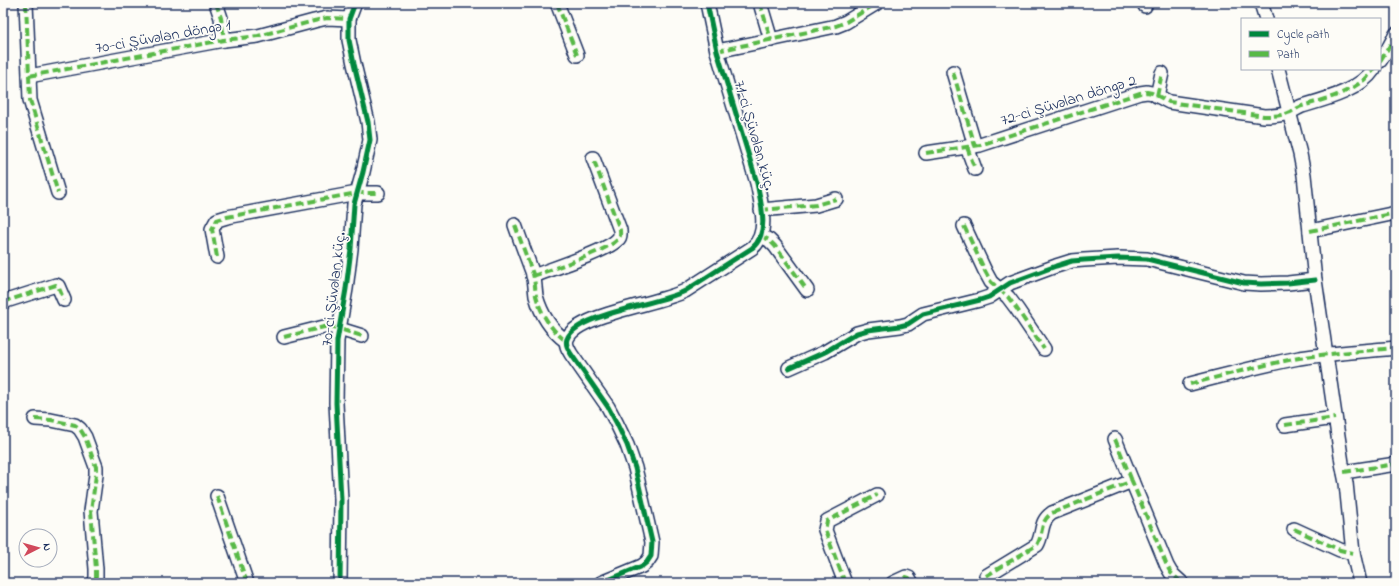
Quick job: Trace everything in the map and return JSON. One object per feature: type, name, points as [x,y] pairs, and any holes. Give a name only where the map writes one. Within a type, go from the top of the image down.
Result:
[{"type":"street","points":[[26,3],[30,100],[58,193]]},
{"type":"street","points":[[216,3],[224,40]]},
{"type":"street","name":"70-ci Şüvəlan küç.","points":[[340,583],[341,500],[336,403],[337,351],[351,249],[354,204],[369,146],[370,132],[350,46],[348,28],[354,3]]},
{"type":"street","points":[[557,3],[577,55]]},
{"type":"street","name":"71-ci Şüvəlan küç.","points":[[706,3],[718,51],[757,183],[763,222],[761,236]]},
{"type":"street","points":[[760,3],[771,40]]},
{"type":"street","points":[[718,51],[836,26],[846,22],[877,3]]},
{"type":"street","points":[[1262,3],[1266,18]]},
{"type":"street","name":"70-ci Şüvəlan döngə 1","points":[[29,76],[224,40],[258,36],[328,18],[349,19]]},
{"type":"street","points":[[1381,59],[1396,34]]},
{"type":"street","points":[[1278,70],[1304,175],[1315,280],[1325,354],[1344,472],[1353,553],[1360,583]]},
{"type":"street","name":"72-ci Şüvəlan döngə 2","points":[[926,153],[971,146],[1140,92],[1147,92],[1169,102],[1264,116],[1275,116],[1352,88],[1362,82],[1373,70]]},
{"type":"street","points":[[953,72],[975,169]]},
{"type":"street","points":[[1157,96],[1162,73]]},
{"type":"street","points":[[533,276],[592,253],[618,240],[620,230],[593,158]]},
{"type":"street","points":[[217,258],[212,229],[217,220],[356,194],[378,193]]},
{"type":"street","points":[[762,210],[816,205],[836,199]]},
{"type":"street","points":[[1310,231],[1396,213]]},
{"type":"street","points":[[515,225],[533,276],[536,296],[540,308],[548,323],[566,341],[571,354],[608,407],[626,445],[638,480],[652,542],[651,556],[642,566],[601,583]]},
{"type":"street","points":[[964,226],[985,271],[992,282],[1017,309],[1044,349]]},
{"type":"street","points":[[566,341],[574,330],[593,319],[678,295],[752,248],[757,244],[761,236],[769,240],[775,246],[807,290]]},
{"type":"street","points":[[789,368],[819,355],[857,333],[904,325],[923,314],[980,300],[988,297],[1010,283],[1072,261],[1118,258],[1146,259],[1244,283],[1288,283],[1315,280]]},
{"type":"street","points":[[3,302],[56,285],[58,286],[64,300]]},
{"type":"street","points":[[284,337],[324,327],[339,328],[362,336]]},
{"type":"street","points":[[1190,384],[1262,366],[1325,354],[1396,348]]},
{"type":"street","points":[[1285,424],[1335,418]]},
{"type":"street","points":[[35,419],[51,420],[75,425],[80,429],[85,437],[96,467],[92,502],[96,569],[96,578],[94,583]]},
{"type":"street","points":[[1114,439],[1170,573],[1182,583]]},
{"type":"street","points":[[1344,472],[1396,464]]},
{"type":"street","points":[[986,576],[1037,545],[1040,540],[1043,523],[1052,513],[1132,481]]},
{"type":"street","points":[[845,583],[825,530],[827,521],[878,495]]},
{"type":"street","points":[[217,496],[247,583]]},
{"type":"street","points":[[1294,529],[1340,550],[1353,553]]},
{"type":"street","points":[[893,583],[906,577],[912,583]]},
{"type":"marked path","points":[[26,3],[30,100],[58,193]]},
{"type":"marked path","points":[[216,3],[221,18],[224,40]]},
{"type":"marked path","points":[[557,3],[577,55]]},
{"type":"marked path","points":[[760,3],[771,40]]},
{"type":"marked path","points":[[717,51],[836,26],[846,22],[877,3]]},
{"type":"marked path","points":[[29,76],[224,40],[258,36],[327,18],[349,19]]},
{"type":"marked path","points":[[1381,59],[1396,34]]},
{"type":"marked path","points":[[926,153],[980,145],[1147,92],[1169,102],[1264,116],[1282,115],[1302,106],[1351,89],[1368,77],[1373,70]]},
{"type":"marked path","points":[[953,72],[975,146]]},
{"type":"marked path","points":[[1157,96],[1162,73]]},
{"type":"marked path","points":[[967,147],[975,169]]},
{"type":"marked path","points":[[533,276],[604,249],[613,244],[620,237],[620,230],[593,158]]},
{"type":"marked path","points":[[217,257],[212,229],[217,220],[357,193],[378,193]]},
{"type":"marked path","points":[[761,210],[816,205],[836,199]]},
{"type":"marked path","points":[[1310,231],[1396,213]]},
{"type":"marked path","points":[[515,225],[533,274],[536,296],[541,309],[551,327],[566,341]]},
{"type":"marked path","points":[[964,226],[991,282],[1008,297],[1044,349]]},
{"type":"marked path","points":[[761,236],[769,240],[775,246],[807,290]]},
{"type":"marked path","points":[[3,302],[56,285],[58,286],[64,300]]},
{"type":"marked path","points":[[284,337],[324,327],[333,327],[362,336]]},
{"type":"marked path","points":[[1190,384],[1299,358],[1335,353],[1396,348]]},
{"type":"marked path","points":[[1285,425],[1335,418]]},
{"type":"marked path","points":[[35,419],[51,420],[75,425],[80,429],[85,437],[96,467],[91,511],[96,569],[96,578],[94,583]]},
{"type":"marked path","points":[[1115,439],[1132,481]]},
{"type":"marked path","points":[[1344,472],[1396,464]]},
{"type":"marked path","points":[[986,576],[1037,545],[1043,524],[1052,513],[1132,481],[1167,566],[1171,573],[1182,583]]},
{"type":"marked path","points":[[845,583],[825,530],[827,521],[877,495]]},
{"type":"marked path","points":[[217,496],[247,583]]},
{"type":"marked path","points":[[1294,529],[1340,550],[1353,553]]},
{"type":"marked path","points":[[893,583],[906,577],[909,578],[912,583]]},
{"type":"cycle path","points":[[340,583],[341,500],[336,403],[337,341],[351,249],[354,204],[370,140],[368,122],[349,40],[349,19],[355,3]]},
{"type":"cycle path","points":[[601,583],[642,566],[647,562],[651,556],[652,542],[635,468],[627,445],[608,407],[570,352],[566,341],[574,330],[602,316],[673,296],[685,291],[752,248],[758,242],[763,227],[762,209],[757,183],[717,51],[707,3]]},
{"type":"cycle path","points":[[789,368],[825,352],[857,333],[908,324],[923,314],[989,297],[1010,283],[1072,261],[1118,258],[1147,259],[1244,283],[1288,283],[1315,280]]}]
